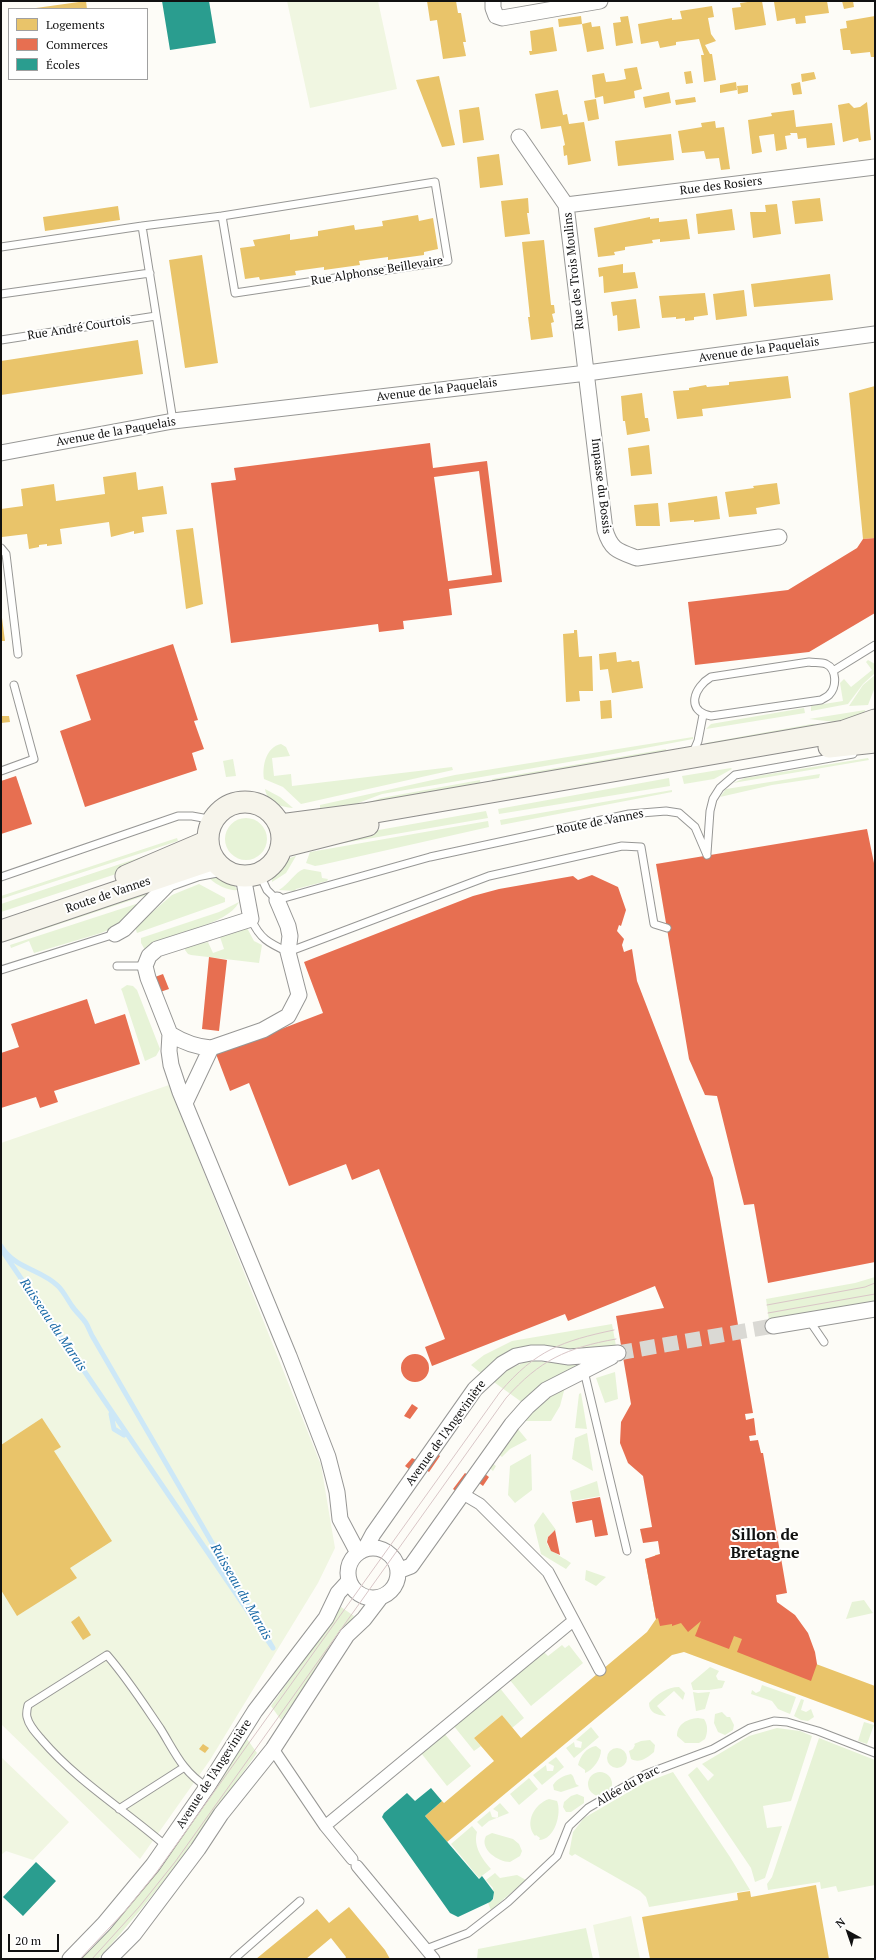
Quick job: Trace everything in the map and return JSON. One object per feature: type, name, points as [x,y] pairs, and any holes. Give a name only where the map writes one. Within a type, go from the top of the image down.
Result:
[{"type":"main road","points":[[280,825],[364,814],[844,731],[875,720]]},
{"type":"main road","name":"Route de Vannes","points":[[281,847],[365,826],[854,743],[869,747]]},
{"type":"main road","points":[[239,802],[250,802],[268,810],[280,825],[282,836],[281,847],[272,864],[251,874],[235,874],[215,856],[210,828],[220,812],[228,806],[239,802]]},
{"type":"main road","name":"Route de Vannes","points":[[1,916],[129,875],[215,856]]},
{"type":"main road","name":"Route de Vannes","points":[[1,931],[215,856]]},
{"type":"street","points":[[494,8],[502,18],[600,1]]},
{"type":"street","name":"Rue des Trois Moulins","points":[[518,136],[566,205],[582,348],[587,373]]},
{"type":"street","name":"Rue des Rosiers","points":[[566,205],[875,167]]},
{"type":"street","name":"Avenue de la Paquelais","points":[[1,453],[173,421],[587,373],[875,334]]},
{"type":"street","name":"Impasse du Bossis","points":[[587,373],[605,530],[609,544],[620,552],[637,558],[779,538]]},
{"type":"street","points":[[115,934],[124,929],[169,883],[197,872],[215,856]]},
{"type":"street","points":[[251,874],[251,919],[157,949],[149,956],[146,966],[148,978],[170,1034],[169,1051],[171,1065],[180,1092],[289,1356],[328,1457],[337,1492],[341,1523],[361,1551]]},
{"type":"street","points":[[170,1034],[181,1041],[202,1048],[211,1048],[263,1030],[288,1016],[299,995],[288,952],[289,931],[278,900]]},
{"type":"street","points":[[185,1103],[211,1048]]},
{"type":"street","points":[[773,1326],[875,1309]]},
{"type":"street","name":"Avenue de l'Angevinière","points":[[361,1551],[471,1396],[491,1373],[516,1356],[531,1353],[569,1357],[618,1353],[584,1372],[546,1390],[527,1407],[512,1424],[411,1566],[398,1571]]},
{"type":"street","points":[[463,1494],[480,1504],[548,1572],[600,1670]]},
{"type":"street","points":[[109,1959],[134,1934],[198,1849],[221,1814],[273,1749],[347,1635],[364,1619],[380,1598],[394,1587],[398,1571],[394,1560],[385,1551],[374,1548],[361,1551],[349,1566],[348,1581],[356,1592],[363,1597],[380,1598]]},
{"type":"street","name":"Avenue de l'Angevinière","points":[[70,1959],[104,1924],[153,1865],[207,1788],[255,1711],[326,1618],[338,1593],[348,1581]]},
{"type":"street","points":[[325,1826],[573,1621]]},
{"type":"street","points":[[273,1749],[325,1826],[434,1959]]},
{"type":"lane","name":"Rue Alphonse Beillevaire","points":[[142,226],[222,216],[435,182],[448,261],[235,293],[222,216]]},
{"type":"lane","points":[[1,247],[142,226],[173,421]]},
{"type":"lane","points":[[1,294],[150,273]]},
{"type":"lane","name":"Rue André Courtois","points":[[1,340],[156,316]]},
{"type":"lane","points":[[1,548],[6,554],[18,654]]},
{"type":"lane","points":[[833,672],[873,649]]},
{"type":"lane","points":[[810,662],[826,664],[833,672],[835,680],[834,687],[830,694],[821,700],[711,716],[703,715],[698,710],[695,700],[696,691],[699,685],[711,676],[810,662]]},
{"type":"lane","points":[[1,770],[34,759],[14,685]]},
{"type":"lane","points":[[690,757],[698,741],[703,715]]},
{"type":"lane","name":"Route de Vannes","points":[[278,900],[430,857],[629,814],[666,811],[679,813],[695,826],[707,855],[710,811],[714,799],[720,788],[736,775],[869,747]]},
{"type":"lane","points":[[1,877],[178,816],[192,816],[214,820]]},
{"type":"lane","points":[[251,919],[256,930],[267,941],[288,952],[489,876],[622,846],[641,847],[654,924],[667,928]]},
{"type":"lane","points":[[251,874],[278,900]]},
{"type":"lane","points":[[1,970],[115,934]]},
{"type":"lane","points":[[117,966],[146,966]]},
{"type":"lane","points":[[809,1320],[824,1342]]},
{"type":"lane","points":[[584,1372],[627,1551]]},
{"type":"lane","points":[[166,1846],[84,1782],[50,1749],[34,1730],[28,1718],[26,1712],[28,1705],[107,1655],[138,1694],[183,1768],[195,1780],[207,1788]]},
{"type":"lane","name":"Allée du Parc","points":[[426,1949],[468,1933],[508,1902],[557,1856],[569,1826],[588,1808],[646,1774],[713,1749],[750,1728],[774,1721],[787,1722],[818,1731],[875,1753]]},
{"type":"lane","points":[[119,1809],[183,1768]]},
{"type":"lane","points":[[234,1959],[300,1901]]},
{"type":"green space","points":[[287,1],[378,1],[397,89],[310,108]]},
{"type":"green space","points":[[868,660],[875,664],[875,673],[863,684],[848,704],[811,711],[811,706],[843,701],[840,683],[844,679],[851,687],[872,670],[866,662]]},
{"type":"green space","points":[[875,675],[875,687],[868,705],[849,706],[863,685]]},
{"type":"green space","points":[[804,708],[805,713],[706,729],[711,724]]},
{"type":"green space","points":[[865,710],[864,719],[835,722],[809,719]]},
{"type":"green space","points":[[812,724],[825,725],[701,749],[706,743]]},
{"type":"green space","points":[[693,737],[693,739],[592,758],[382,794],[353,805],[320,808],[320,805],[455,775]]},
{"type":"green space","points":[[281,744],[286,747],[290,756],[272,758],[274,776],[291,774],[292,786],[452,767],[453,770],[301,804],[283,787],[264,779],[266,758],[272,749]]},
{"type":"green space","points":[[666,749],[667,757],[493,785],[492,779]]},
{"type":"green space","points":[[868,758],[869,760],[733,783],[745,778]]},
{"type":"green space","points":[[233,759],[236,776],[226,777],[223,761]]},
{"type":"green space","points":[[732,769],[714,779],[684,784],[682,776]]},
{"type":"green space","points":[[820,774],[819,778],[772,785],[720,797],[726,789]]},
{"type":"green space","points":[[669,778],[670,786],[499,814],[498,809]]},
{"type":"green space","points":[[480,780],[481,789],[367,803],[381,798]]},
{"type":"green space","points":[[265,789],[280,797],[293,808],[284,807],[272,801],[266,794]]},
{"type":"green space","points":[[672,790],[672,792],[501,825],[500,820]]},
{"type":"green space","points":[[486,811],[488,818],[332,845],[356,834]]},
{"type":"green space","points":[[242,818],[250,818],[258,821],[264,827],[267,839],[264,851],[258,857],[250,860],[242,860],[234,857],[228,851],[225,843],[225,835],[228,827],[234,821]]},
{"type":"green space","points":[[488,821],[489,827],[321,865],[315,866],[306,863],[310,852]]},
{"type":"green space","points":[[177,838],[178,841],[1,899],[1,896]]},
{"type":"green space","points":[[162,850],[116,874],[1,912],[1,904]]},
{"type":"green space","points":[[296,856],[286,873],[272,882],[277,869],[288,859]]},
{"type":"green space","points":[[304,869],[321,872],[322,878],[328,879],[327,881],[296,889],[295,891],[279,890],[298,873]]},
{"type":"green space","points":[[214,877],[232,883],[238,890],[227,889],[216,884],[210,879]]},
{"type":"green space","points":[[160,882],[147,895],[8,941],[6,934]]},
{"type":"green space","points":[[199,884],[225,898],[225,902],[137,933],[135,927],[172,895]]},
{"type":"green space","points":[[239,902],[232,910],[210,923],[167,938],[145,950],[141,943],[141,938],[219,912]]},
{"type":"green space","points":[[136,904],[138,905],[116,927],[101,933],[34,953],[29,941],[11,948],[10,945]]},
{"type":"green space","points":[[247,928],[254,941],[262,945],[259,963],[191,955],[185,950],[186,946],[208,942],[213,953],[224,949],[220,937]]},
{"type":"green space","points":[[127,985],[133,986],[137,990],[160,1049],[156,1056],[145,1061],[121,989]]},
{"type":"green space","points":[[169,1085],[321,1465],[335,1548],[318,1583],[210,1760],[140,1859],[1,1724],[1,1143]]},
{"type":"green space","points":[[875,1277],[875,1301],[769,1320],[766,1299],[855,1283]]},
{"type":"green space","points":[[612,1324],[616,1346],[578,1352],[547,1348],[482,1374],[471,1365],[484,1355],[512,1341]]},
{"type":"green space","points":[[527,1361],[563,1363],[586,1361],[523,1403],[491,1380],[503,1372]]},
{"type":"green space","points":[[615,1372],[618,1399],[605,1403],[596,1378]]},
{"type":"green space","points":[[565,1387],[560,1406],[551,1421],[522,1421],[541,1402]]},
{"type":"green space","points":[[581,1393],[587,1429],[575,1428],[579,1394]]},
{"type":"green space","points":[[522,1421],[518,1429],[527,1440],[510,1449],[502,1457],[498,1454],[492,1463],[496,1466],[493,1471],[487,1466]]},
{"type":"green space","points":[[587,1433],[593,1471],[572,1459],[575,1438]]},
{"type":"green space","points":[[531,1454],[532,1490],[515,1503],[508,1495],[510,1466]]},
{"type":"green space","points":[[597,1481],[600,1496],[572,1501],[570,1491]]},
{"type":"green space","points":[[543,1512],[556,1530],[549,1535],[547,1544],[555,1553],[571,1563],[566,1569],[541,1554],[534,1525]]},
{"type":"green space","points":[[586,1570],[606,1577],[596,1586],[585,1580]]},
{"type":"green space","points":[[864,1600],[873,1613],[846,1619],[852,1602]]},
{"type":"green space","points":[[341,1607],[354,1616],[281,1720],[271,1706]]},
{"type":"green space","points":[[562,1645],[565,1648],[569,1645],[583,1663],[531,1706],[509,1679],[543,1651],[548,1656]]},
{"type":"green space","points":[[710,1667],[719,1671],[716,1676],[718,1680],[725,1681],[722,1688],[693,1690],[691,1683]]},
{"type":"green space","points":[[762,1685],[796,1697],[790,1714],[778,1709],[772,1701],[751,1694],[752,1690],[756,1693],[760,1691]]},
{"type":"green space","points":[[499,1687],[524,1718],[512,1728],[502,1715],[474,1738],[481,1746],[474,1751],[453,1725]]},
{"type":"green space","points":[[679,1687],[685,1693],[683,1700],[674,1691],[657,1706],[666,1716],[657,1714],[650,1709],[649,1703],[655,1697],[666,1690]]},
{"type":"green space","points":[[693,1692],[710,1692],[705,1709],[696,1711]]},
{"type":"green space","points":[[801,1699],[804,1700],[801,1710],[806,1712],[811,1709],[814,1717],[808,1721],[801,1720],[794,1716]]},
{"type":"green space","points":[[722,1712],[727,1717],[730,1717],[734,1725],[733,1730],[725,1735],[718,1732],[714,1723],[715,1714]]},
{"type":"green space","points":[[698,1718],[704,1719],[707,1726],[705,1739],[699,1743],[685,1743],[677,1736],[679,1728],[683,1723]]},
{"type":"green space","points":[[864,1722],[874,1725],[867,1744],[858,1741]]},
{"type":"green space","points":[[591,1727],[599,1737],[574,1758],[566,1748],[574,1742],[575,1747],[581,1748],[582,1742],[576,1740]]},
{"type":"green space","points":[[777,1728],[800,1731],[812,1736],[791,1801],[763,1806],[767,1828],[782,1826],[765,1878],[755,1882],[751,1868],[688,1775],[697,1767],[708,1781],[714,1775],[702,1764],[749,1736]]},
{"type":"green space","points":[[444,1733],[471,1766],[447,1786],[421,1753]]},
{"type":"green space","points":[[819,1738],[875,1760],[875,1885],[838,1892],[836,1886],[821,1889],[820,1882],[768,1890],[767,1884],[772,1877]]},
{"type":"green space","points":[[247,1739],[257,1753],[200,1833],[141,1910],[98,1959],[75,1959],[165,1854]]},
{"type":"green space","points":[[650,1740],[655,1745],[654,1752],[646,1758],[638,1761],[631,1759],[629,1751],[633,1749],[634,1744],[641,1741]]},
{"type":"green space","points":[[596,1746],[601,1750],[600,1757],[594,1767],[585,1773],[585,1770],[578,1765],[579,1762],[582,1755],[587,1750]]},
{"type":"green space","points":[[613,1748],[621,1748],[627,1754],[627,1762],[621,1768],[613,1768],[607,1762],[607,1754]]},
{"type":"green space","points":[[1,1757],[69,1822],[33,1860],[6,1851],[1,1855]]},
{"type":"green space","points":[[556,1757],[564,1767],[542,1785],[533,1775],[546,1765],[547,1771],[553,1771],[554,1766],[548,1763]]},
{"type":"green space","points":[[600,1772],[609,1775],[612,1784],[609,1793],[600,1796],[591,1793],[588,1784],[591,1775]]},
{"type":"green space","points":[[673,1772],[730,1857],[750,1890],[649,1907],[646,1897],[640,1891],[575,1854],[572,1856],[569,1854],[573,1832],[584,1818],[644,1783]]},
{"type":"green space","points":[[571,1774],[576,1784],[579,1786],[561,1792],[554,1790],[553,1785],[557,1781]]},
{"type":"green space","points":[[529,1778],[538,1789],[519,1805],[510,1794]]},
{"type":"green space","points":[[577,1794],[584,1797],[584,1803],[571,1812],[566,1812],[563,1807],[564,1802],[571,1796]]},
{"type":"green space","points":[[549,1799],[557,1801],[559,1812],[558,1819],[549,1836],[545,1839],[539,1840],[540,1838],[536,1835],[535,1836],[530,1825],[532,1814],[539,1805]]},
{"type":"green space","points":[[500,1803],[509,1813],[498,1817],[498,1812],[493,1809]]},
{"type":"green space","points":[[490,1811],[492,1817],[497,1818],[489,1821],[482,1827],[477,1822]]},
{"type":"green space","points":[[472,1826],[477,1832],[476,1842],[479,1852],[491,1869],[479,1878],[451,1844]]},
{"type":"green space","points":[[492,1833],[513,1839],[519,1844],[522,1851],[520,1856],[510,1862],[500,1860],[491,1854],[485,1846],[485,1841],[486,1836]]},
{"type":"green space","points":[[495,1873],[500,1878],[517,1875],[526,1880],[491,1910],[488,1903],[494,1899],[493,1888],[486,1880]]},
{"type":"green space","points":[[631,1916],[640,1959],[600,1959],[593,1925]]},
{"type":"green space","points":[[586,1928],[593,1959],[477,1959],[478,1949]]},
{"type":"building: Logements","points":[[86,1],[87,8],[36,8]]},
{"type":"building: Logements","points":[[427,1],[456,1],[458,13],[461,13],[466,42],[463,42],[466,56],[443,59],[437,20],[430,21]]},
{"type":"building: Logements","points":[[762,1],[766,25],[735,30],[732,8],[741,7],[740,3]]},
{"type":"building: Logements","points":[[827,1],[829,13],[805,16],[806,23],[796,24],[795,18],[777,21],[774,2]]},
{"type":"building: Logements","points":[[842,1],[853,1],[854,7],[844,9]]},
{"type":"building: Logements","points":[[712,6],[714,17],[708,18],[711,34],[716,41],[705,45],[710,54],[712,54],[716,80],[704,82],[701,55],[704,55],[699,39],[676,42],[676,45],[660,48],[658,41],[641,44],[638,24],[672,18],[672,20],[682,19],[680,11]]},
{"type":"building: Logements","points":[[581,16],[582,24],[559,27],[558,19]]},
{"type":"building: Logements","points":[[628,16],[633,43],[616,46],[613,23],[621,22],[620,17]]},
{"type":"building: Logements","points":[[875,16],[875,57],[871,57],[870,52],[851,54],[850,50],[843,50],[840,29],[847,28],[846,21]]},
{"type":"building: Logements","points":[[591,22],[592,27],[600,26],[604,49],[587,52],[582,24]]},
{"type":"building: Logements","points":[[553,27],[557,51],[530,55],[529,51],[532,51],[530,31]]},
{"type":"building: Logements","points":[[637,67],[642,89],[634,91],[635,98],[604,104],[603,96],[595,98],[592,75],[604,73],[606,82],[616,81],[626,79],[624,69]]},
{"type":"building: Logements","points":[[691,71],[693,83],[686,84],[684,72]]},
{"type":"building: Logements","points":[[814,72],[816,79],[802,82],[801,74]]},
{"type":"building: Logements","points":[[439,76],[455,145],[442,147],[416,80]]},
{"type":"building: Logements","points":[[736,82],[737,90],[720,93],[720,85]]},
{"type":"building: Logements","points":[[800,82],[802,94],[793,95],[791,84]]},
{"type":"building: Logements","points":[[748,85],[748,92],[738,94],[737,86]]},
{"type":"building: Logements","points":[[558,90],[563,115],[567,114],[569,124],[584,122],[591,161],[568,165],[567,155],[564,156],[563,146],[565,145],[561,126],[541,129],[535,94]]},
{"type":"building: Logements","points":[[669,92],[671,103],[645,108],[643,97]]},
{"type":"building: Logements","points":[[695,97],[696,102],[676,105],[675,100]]},
{"type":"building: Logements","points":[[596,99],[599,119],[588,121],[584,101]]},
{"type":"building: Logements","points":[[867,102],[871,140],[859,142],[858,138],[843,142],[838,105],[849,103],[854,108],[860,107]]},
{"type":"building: Logements","points":[[479,107],[484,140],[463,143],[459,110]]},
{"type":"building: Logements","points":[[794,110],[796,127],[832,123],[835,145],[807,148],[806,138],[798,139],[797,133],[790,133],[791,135],[785,136],[787,149],[776,151],[774,134],[759,136],[762,152],[752,154],[748,120],[772,116],[771,113]]},
{"type":"building: Logements","points":[[715,121],[716,128],[724,127],[730,169],[721,170],[719,158],[706,159],[704,151],[682,153],[678,131],[702,127],[701,123]]},
{"type":"building: Logements","points":[[671,134],[674,160],[618,166],[615,141]]},
{"type":"building: Logements","points":[[499,154],[503,185],[480,188],[477,157]]},
{"type":"building: Logements","points":[[528,198],[529,213],[527,213],[530,234],[505,237],[501,201]]},
{"type":"building: Logements","points":[[820,198],[823,221],[795,224],[792,201]]},
{"type":"building: Logements","points":[[777,204],[781,234],[753,238],[750,212],[766,212],[765,205]]},
{"type":"building: Logements","points":[[118,206],[120,220],[45,231],[43,217]]},
{"type":"building: Logements","points":[[732,209],[735,230],[698,234],[696,214]]},
{"type":"building: Logements","points":[[418,215],[419,221],[433,218],[438,249],[424,252],[424,255],[388,260],[388,257],[359,261],[360,265],[324,270],[324,267],[295,271],[296,275],[260,280],[259,277],[245,279],[240,248],[255,246],[253,240],[290,234],[290,240],[318,236],[318,231],[354,225],[355,230],[383,226],[382,221]]},
{"type":"building: Logements","points":[[650,217],[650,219],[659,218],[659,222],[687,219],[690,239],[660,242],[660,239],[652,240],[653,243],[625,247],[625,250],[614,252],[615,255],[598,257],[594,228]]},
{"type":"building: Logements","points":[[544,240],[551,305],[554,305],[555,313],[552,314],[554,322],[551,323],[553,337],[531,340],[522,242]]},
{"type":"building: Logements","points":[[202,255],[218,363],[185,368],[169,260]]},
{"type":"building: Logements","points":[[623,264],[623,273],[635,272],[638,288],[604,293],[603,276],[599,277],[598,268]]},
{"type":"building: Logements","points":[[830,274],[833,300],[754,307],[751,284]]},
{"type":"building: Logements","points":[[744,290],[747,316],[716,320],[713,294]]},
{"type":"building: Logements","points":[[705,293],[708,315],[694,317],[694,320],[685,321],[685,318],[662,318],[659,296]]},
{"type":"building: Logements","points":[[636,299],[640,328],[618,331],[617,315],[613,316],[611,302]]},
{"type":"building: Logements","points":[[138,340],[143,374],[1,395],[1,361]]},
{"type":"building: Logements","points":[[788,376],[791,398],[702,409],[703,416],[677,419],[673,391],[689,390],[689,388],[706,385],[707,387],[729,385],[729,382]]},
{"type":"building: Logements","points":[[875,386],[875,538],[863,539],[849,393]]},
{"type":"building: Logements","points":[[642,393],[645,418],[648,418],[650,431],[627,435],[625,421],[623,421],[621,396]]},
{"type":"building: Logements","points":[[649,445],[652,474],[631,476],[628,448]]},
{"type":"building: Logements","points":[[136,472],[138,490],[163,486],[167,514],[142,517],[144,532],[134,534],[134,531],[111,537],[109,522],[60,529],[62,544],[47,546],[47,544],[39,545],[39,547],[29,549],[27,534],[2,537],[1,509],[23,506],[21,489],[54,484],[56,501],[105,494],[103,477]]},
{"type":"building: Logements","points":[[777,483],[780,504],[756,508],[757,514],[729,517],[725,492]]},
{"type":"building: Logements","points":[[717,496],[720,519],[694,522],[694,520],[670,522],[668,503]]},
{"type":"building: Logements","points":[[658,503],[660,526],[636,526],[634,505]]},
{"type":"building: Logements","points":[[193,528],[203,604],[186,609],[176,530]]},
{"type":"building: Logements","points":[[1,610],[5,641],[1,641]]},
{"type":"building: Logements","points":[[574,630],[577,630],[579,657],[592,656],[593,691],[579,691],[580,701],[566,702],[563,634],[574,633]]},
{"type":"building: Logements","points":[[616,652],[617,662],[631,660],[632,662],[639,661],[643,688],[612,693],[608,669],[600,670],[599,654]]},
{"type":"building: Logements","points":[[611,700],[612,718],[601,719],[600,701]]},
{"type":"building: Logements","points":[[1,716],[9,716],[10,722],[1,723]]},
{"type":"building: Logements","points":[[42,1418],[61,1447],[54,1451],[112,1541],[70,1568],[77,1578],[17,1616],[1,1590],[1,1445]]},
{"type":"building: Logements","points":[[680,1552],[690,1612],[701,1621],[875,1686],[875,1723],[684,1652],[672,1655],[447,1842],[425,1816],[442,1801],[444,1803],[494,1761],[474,1738],[502,1715],[521,1738],[647,1632],[656,1619],[645,1559],[656,1557],[655,1555]]},
{"type":"building: Logements","points":[[79,1616],[91,1635],[83,1640],[71,1622]]},
{"type":"building: Logements","points":[[203,1744],[209,1748],[205,1753],[199,1749]]},
{"type":"building: Logements","points":[[816,1885],[829,1959],[650,1959],[642,1917],[738,1900],[737,1893],[750,1891],[751,1897]]},
{"type":"building: Logements","points":[[349,1907],[385,1950],[390,1959],[345,1959],[346,1957],[331,1938],[306,1959],[256,1959],[317,1909],[329,1923]]},
{"type":"building: Commerces","points":[[430,443],[433,468],[487,461],[502,582],[449,589],[452,615],[403,621],[404,629],[379,632],[378,624],[231,643],[211,483],[236,480],[234,468]],"holes":[[[479,471],[492,575],[448,581],[434,477]]]},
{"type":"building: Commerces","points":[[875,538],[875,613],[809,652],[695,665],[688,602],[788,590],[857,548],[863,539]]},
{"type":"building: Commerces","points":[[173,644],[198,720],[194,721],[204,749],[192,753],[197,770],[85,807],[60,731],[91,720],[76,675]]},
{"type":"building: Commerces","points":[[16,776],[32,824],[1,834],[1,781]]},
{"type":"building: Commerces","points":[[867,829],[875,868],[875,1262],[768,1283],[754,1204],[744,1205],[717,1096],[705,1095],[689,1059],[656,864]]},
{"type":"building: Commerces","points":[[592,875],[618,887],[626,910],[621,926],[619,925],[617,931],[624,939],[622,945],[624,952],[632,949],[637,981],[713,1178],[753,1413],[745,1414],[746,1420],[754,1418],[756,1435],[749,1436],[750,1441],[758,1440],[761,1453],[763,1453],[787,1593],[776,1595],[777,1602],[795,1615],[808,1633],[815,1652],[817,1664],[811,1681],[737,1652],[742,1639],[734,1636],[729,1649],[695,1636],[701,1621],[688,1632],[681,1623],[672,1626],[672,1624],[660,1626],[658,1618],[656,1619],[645,1559],[660,1554],[658,1541],[643,1543],[640,1529],[652,1527],[643,1476],[628,1463],[620,1443],[621,1422],[631,1404],[616,1316],[664,1308],[655,1286],[568,1321],[565,1314],[432,1366],[425,1347],[445,1339],[379,1169],[352,1180],[346,1164],[289,1186],[249,1083],[230,1091],[216,1054],[323,1013],[304,962],[473,896],[499,889],[573,876],[578,880]]},
{"type":"building: Commerces","points":[[209,957],[227,960],[219,1031],[202,1029]]},
{"type":"building: Commerces","points":[[163,974],[169,989],[160,992],[155,977]]},
{"type":"building: Commerces","points":[[87,999],[95,1024],[125,1014],[140,1064],[54,1091],[58,1102],[40,1108],[36,1097],[1,1108],[1,1053],[19,1047],[11,1024]]},
{"type":"building: Commerces","points":[[415,1354],[425,1358],[429,1368],[425,1378],[415,1382],[405,1378],[401,1368],[405,1358]]},
{"type":"building: Commerces","points":[[412,1404],[418,1408],[410,1419],[404,1416]]},
{"type":"building: Commerces","points":[[437,1453],[440,1456],[429,1472],[425,1469]]},
{"type":"building: Commerces","points":[[412,1458],[416,1460],[409,1469],[405,1466]]},
{"type":"building: Commerces","points":[[465,1473],[468,1475],[457,1492],[453,1489]]},
{"type":"building: Commerces","points":[[485,1474],[489,1477],[483,1486],[479,1483]]},
{"type":"building: Commerces","points":[[600,1497],[608,1535],[595,1537],[592,1520],[576,1523],[572,1502]]},
{"type":"building: Commerces","points":[[555,1530],[560,1555],[551,1551],[547,1542],[548,1537]]},
{"type":"building: Écoles","points":[[162,1],[209,1],[216,43],[170,50]]},
{"type":"building: Écoles","points":[[431,1788],[442,1801],[425,1816],[479,1879],[482,1876],[494,1892],[493,1899],[490,1902],[458,1917],[450,1913],[382,1817],[384,1813],[407,1793],[415,1801]]},
{"type":"building: Écoles","points":[[36,1862],[56,1881],[23,1916],[3,1897]]},
{"type":"waterway","name":"Ruisseau du Marais","points":[[1,1246],[13,1260],[51,1280],[58,1286],[86,1323],[273,1648],[1,1249]]},
{"type":"waterway","name":"Ruisseau du Marais","points":[[111,1414],[114,1429],[124,1435]]},
{"type":"tunnel","points":[[618,1353],[773,1326]]},
{"type":"tram line","points":[[767,1305],[865,1287],[875,1283]]},
{"type":"tram line","points":[[768,1313],[875,1294]]},
{"type":"tram line","points":[[80,1959],[126,1910],[156,1873],[500,1392],[526,1366],[551,1349],[579,1338],[614,1330]]},
{"type":"tram line","points":[[92,1959],[139,1907],[175,1862],[506,1398],[530,1374],[555,1358],[582,1347],[616,1339]]},
{"type":"district","name":"Sillon de Bretagne","points":[[765,1544]]}]
